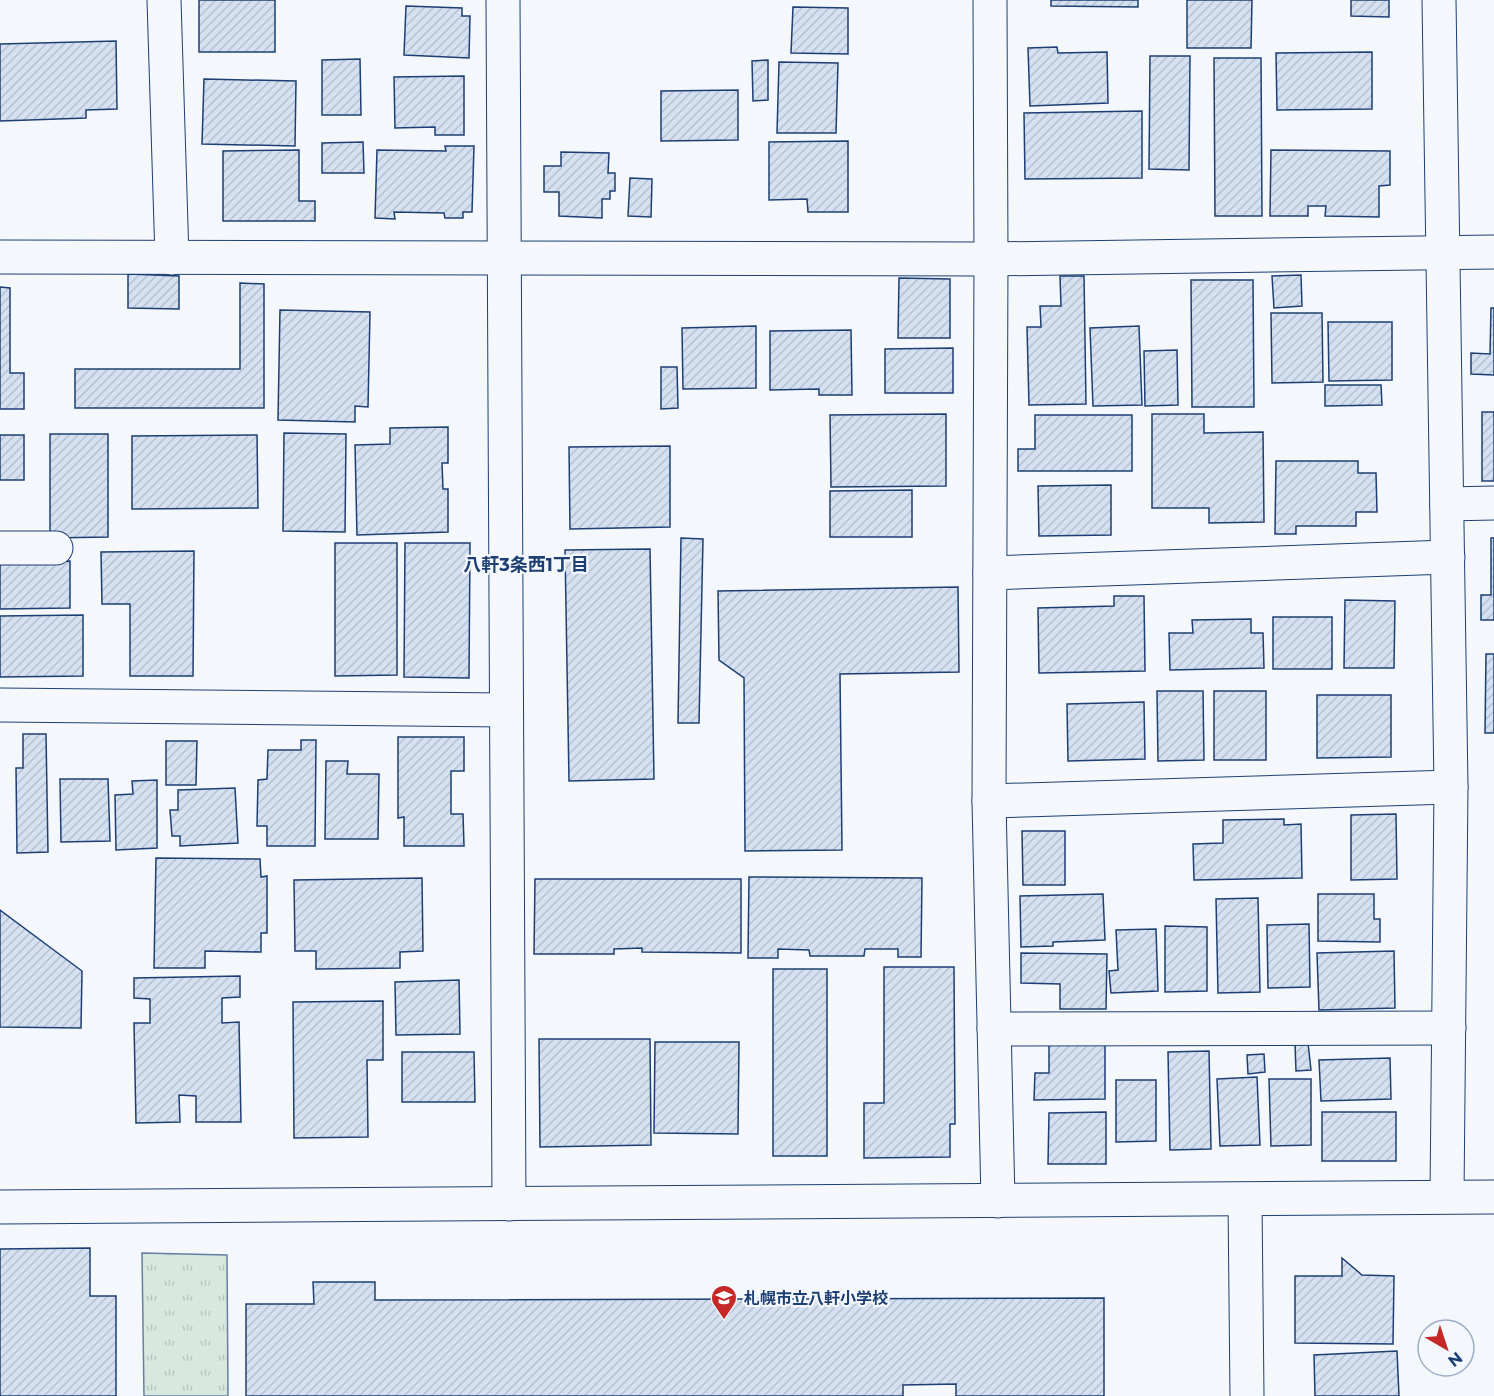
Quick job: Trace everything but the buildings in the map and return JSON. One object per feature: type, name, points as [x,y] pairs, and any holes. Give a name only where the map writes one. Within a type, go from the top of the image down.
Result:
[{"type":"street","points":[[164,0],[172,258]]},
{"type":"street","points":[[503,0],[509,1204]]},
{"type":"street","points":[[990,0],[992,259],[989,801],[998,1201]]},
{"type":"street","points":[[1438,0],[1452,787],[1447,1196]]},
{"type":"street","points":[[0,257],[992,259],[1494,252]]},
{"type":"street","points":[[1447,504],[1494,503]]},
{"type":"street","points":[[0,548],[56,548]]},
{"type":"street","points":[[990,573],[1448,557]]},
{"type":"street","points":[[0,705],[506,710]]},
{"type":"street","points":[[989,801],[1452,787]]},
{"type":"street","points":[[994,1029],[1449,1028]]},
{"type":"street","points":[[0,1207],[1494,1197]]},
{"type":"street","points":[[1245,1200],[1247,1396]]},
{"type":"green space","points":[[142,1253],[227,1255],[228,1396],[144,1396]]},
{"type":"place","name":"札幌市立八軒小学校","points":[[724,1321]]},
{"type":"district","name":"八軒3条西1丁目","points":[[526,565]]}]
